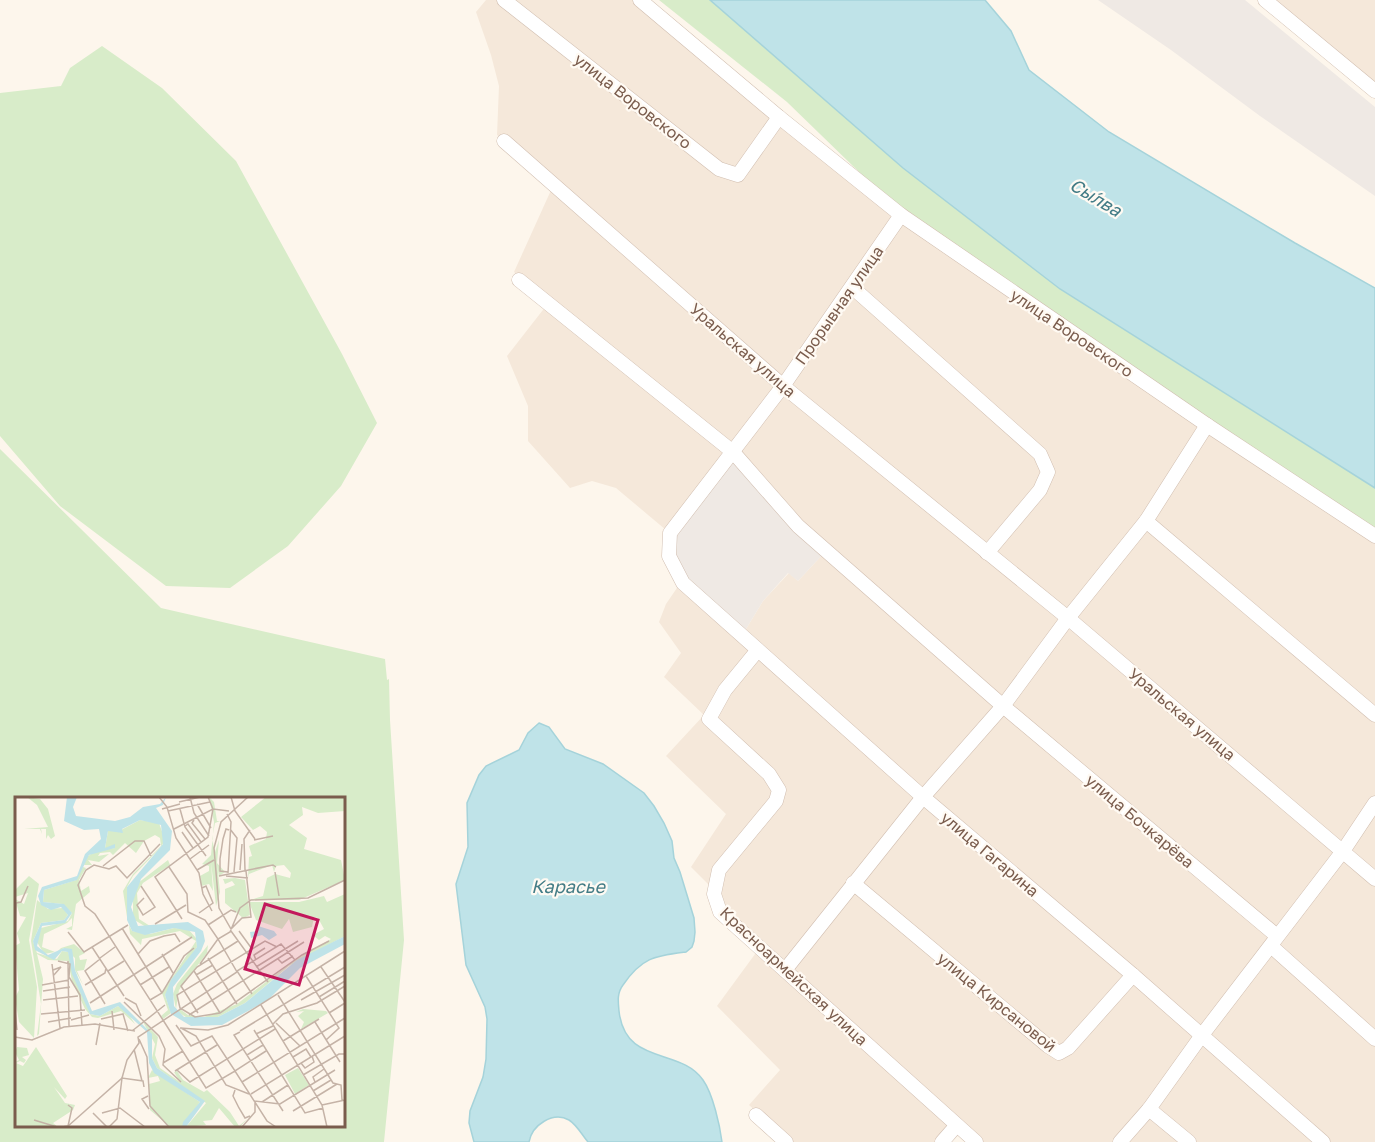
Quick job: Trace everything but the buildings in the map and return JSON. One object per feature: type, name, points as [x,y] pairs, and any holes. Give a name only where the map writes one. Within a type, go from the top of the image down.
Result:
[{"type":"street","name":"улица Воровского","points":[[504,0],[720,169],[738,175],[779,117]]},
{"type":"street","name":"улица Воровского","points":[[640,0],[779,117],[901,215],[1207,425],[1375,536]]},
{"type":"street","points":[[1265,0],[1375,91]]},
{"type":"street","name":"Уральская улица","points":[[504,141],[783,386],[1068,618],[1375,879]]},
{"type":"street","name":"Прорывная улица","points":[[669,556],[670,533],[783,386],[901,215]]},
{"type":"street","points":[[519,280],[733,452],[798,526],[1003,706]]},
{"type":"street","points":[[852,287],[1040,454],[1048,472],[1040,490],[987,552]]},
{"type":"street","points":[[785,970],[923,797],[1003,706],[1068,618],[1146,521],[1207,425]]},
{"type":"street","points":[[1146,521],[1375,715]]},
{"type":"street","name":"улица Гагарина","points":[[669,556],[683,583],[757,651],[1323,1142]]},
{"type":"street","name":"Красноармейская улица","points":[[757,651],[725,690],[708,719],[769,774],[779,790],[776,801],[719,870],[714,894],[720,912],[976,1142]]},
{"type":"street","name":"улица Бочкарёва","points":[[1003,706],[1274,941],[1375,1039]]},
{"type":"street","points":[[1120,1142],[1149,1108],[1343,851],[1375,803]]},
{"type":"street","name":"улица Кирсановой","points":[[853,883],[1059,1053],[1068,1048],[1132,975]]},
{"type":"street","points":[[1149,1108],[1189,1142]]},
{"type":"street","points":[[756,1115],[786,1142]]},
{"type":"street","points":[[942,1142],[956,1126]]},
{"type":"shaded area","points":[[486,0],[498,0],[740,178],[783,114],[897,216],[782,382],[509,142],[497,135],[499,86],[476,12]]},
{"type":"shaded area","points":[[510,0],[642,0],[779,111],[737,172],[721,168]]},
{"type":"shaded area","points":[[1098,0],[1245,0],[1375,107],[1375,196],[1260,116],[1171,50]]},
{"type":"shaded area","points":[[1270,0],[1375,0],[1375,87]]},
{"type":"shaded area","points":[[552,188],[779,386],[733,448],[514,272]]},
{"type":"shaded area","points":[[902,218],[1202,426],[1143,520],[1068,615],[990,553],[1052,473],[854,287]]},
{"type":"shaded area","points":[[852,289],[1038,455],[1046,472],[986,550],[786,386]]},
{"type":"shaded area","points":[[546,306],[730,453],[666,530],[616,488],[592,481],[570,488],[528,441],[528,406],[507,356]]},
{"type":"shaded area","points":[[784,390],[1065,618],[1004,702],[800,525],[737,451]]},
{"type":"shaded area","points":[[1208,429],[1375,538],[1375,711],[1150,521]]},
{"type":"shaded area","points":[[733,456],[824,553],[798,581],[788,573],[763,601],[743,634],[685,581],[672,555],[672,534]]},
{"type":"shaded area","points":[[1146,525],[1375,717],[1375,797],[1342,846],[1071,618]]},
{"type":"shaded area","points":[[824,553],[997,705],[923,793],[743,634],[763,601],[789,573],[798,581]]},
{"type":"shaded area","points":[[679,585],[753,651],[706,720],[776,789],[710,886],[691,867],[726,814],[666,756],[704,715],[664,677],[681,653],[659,622],[666,604]]},
{"type":"shaded area","points":[[1069,622],[1339,851],[1276,932],[1007,705]]},
{"type":"shaded area","points":[[757,654],[919,798],[785,967],[722,910],[716,894],[721,872],[781,790],[711,718]]},
{"type":"shaded area","points":[[1004,710],[1273,936],[1201,1031],[926,797]]},
{"type":"shaded area","points":[[924,801],[1128,975],[1058,1050],[857,883]]},
{"type":"shaded area","points":[[1375,807],[1375,876],[1346,851]]},
{"type":"shaded area","points":[[1344,855],[1375,882],[1375,1036],[1275,947]]},
{"type":"shaded area","points":[[854,887],[1060,1056],[1133,979],[1198,1036],[1116,1142],[981,1142],[789,969]]},
{"type":"shaded area","points":[[758,950],[953,1126],[938,1142],[790,1142],[749,1105],[780,1070],[717,1006]]},
{"type":"shaded area","points":[[1271,951],[1375,1043],[1375,1142],[1326,1142],[1205,1035]]},
{"type":"shaded area","points":[[1202,1039],[1319,1142],[1193,1142],[1152,1108]]},
{"type":"shaded area","points":[[1150,1112],[1186,1142],[1124,1142]]},
{"type":"green space","points":[[659,0],[710,0],[903,168],[1060,289],[1375,488],[1375,532],[888,200],[787,102]]},
{"type":"green space","points":[[102,46],[162,88],[236,161],[342,354],[377,423],[341,486],[288,546],[230,588],[166,586],[60,506],[0,436],[0,93],[61,86],[70,68]]},
{"type":"green space","points":[[0,449],[161,608],[385,659],[387,680],[389,679],[404,940],[384,1142],[0,1142]]},
{"type":"water","name":"Сы́лва","points":[[710,0],[985,0],[1011,31],[1029,70],[1109,132],[1375,288],[1375,488],[1060,289],[903,168]]},
{"type":"water","name":"Карасье","points":[[539,723],[549,727],[565,749],[603,764],[644,793],[664,823],[672,841],[674,858],[694,918],[694,941],[692,947],[686,952],[657,957],[636,969],[620,991],[619,1011],[623,1028],[631,1040],[655,1054],[681,1063],[703,1080],[713,1102],[722,1142],[588,1142],[572,1122],[556,1117],[539,1125],[529,1142],[474,1142],[469,1123],[470,1111],[483,1077],[487,1019],[485,1007],[466,965],[456,884],[468,847],[467,803],[479,775],[486,766],[519,750],[528,733]]}]
